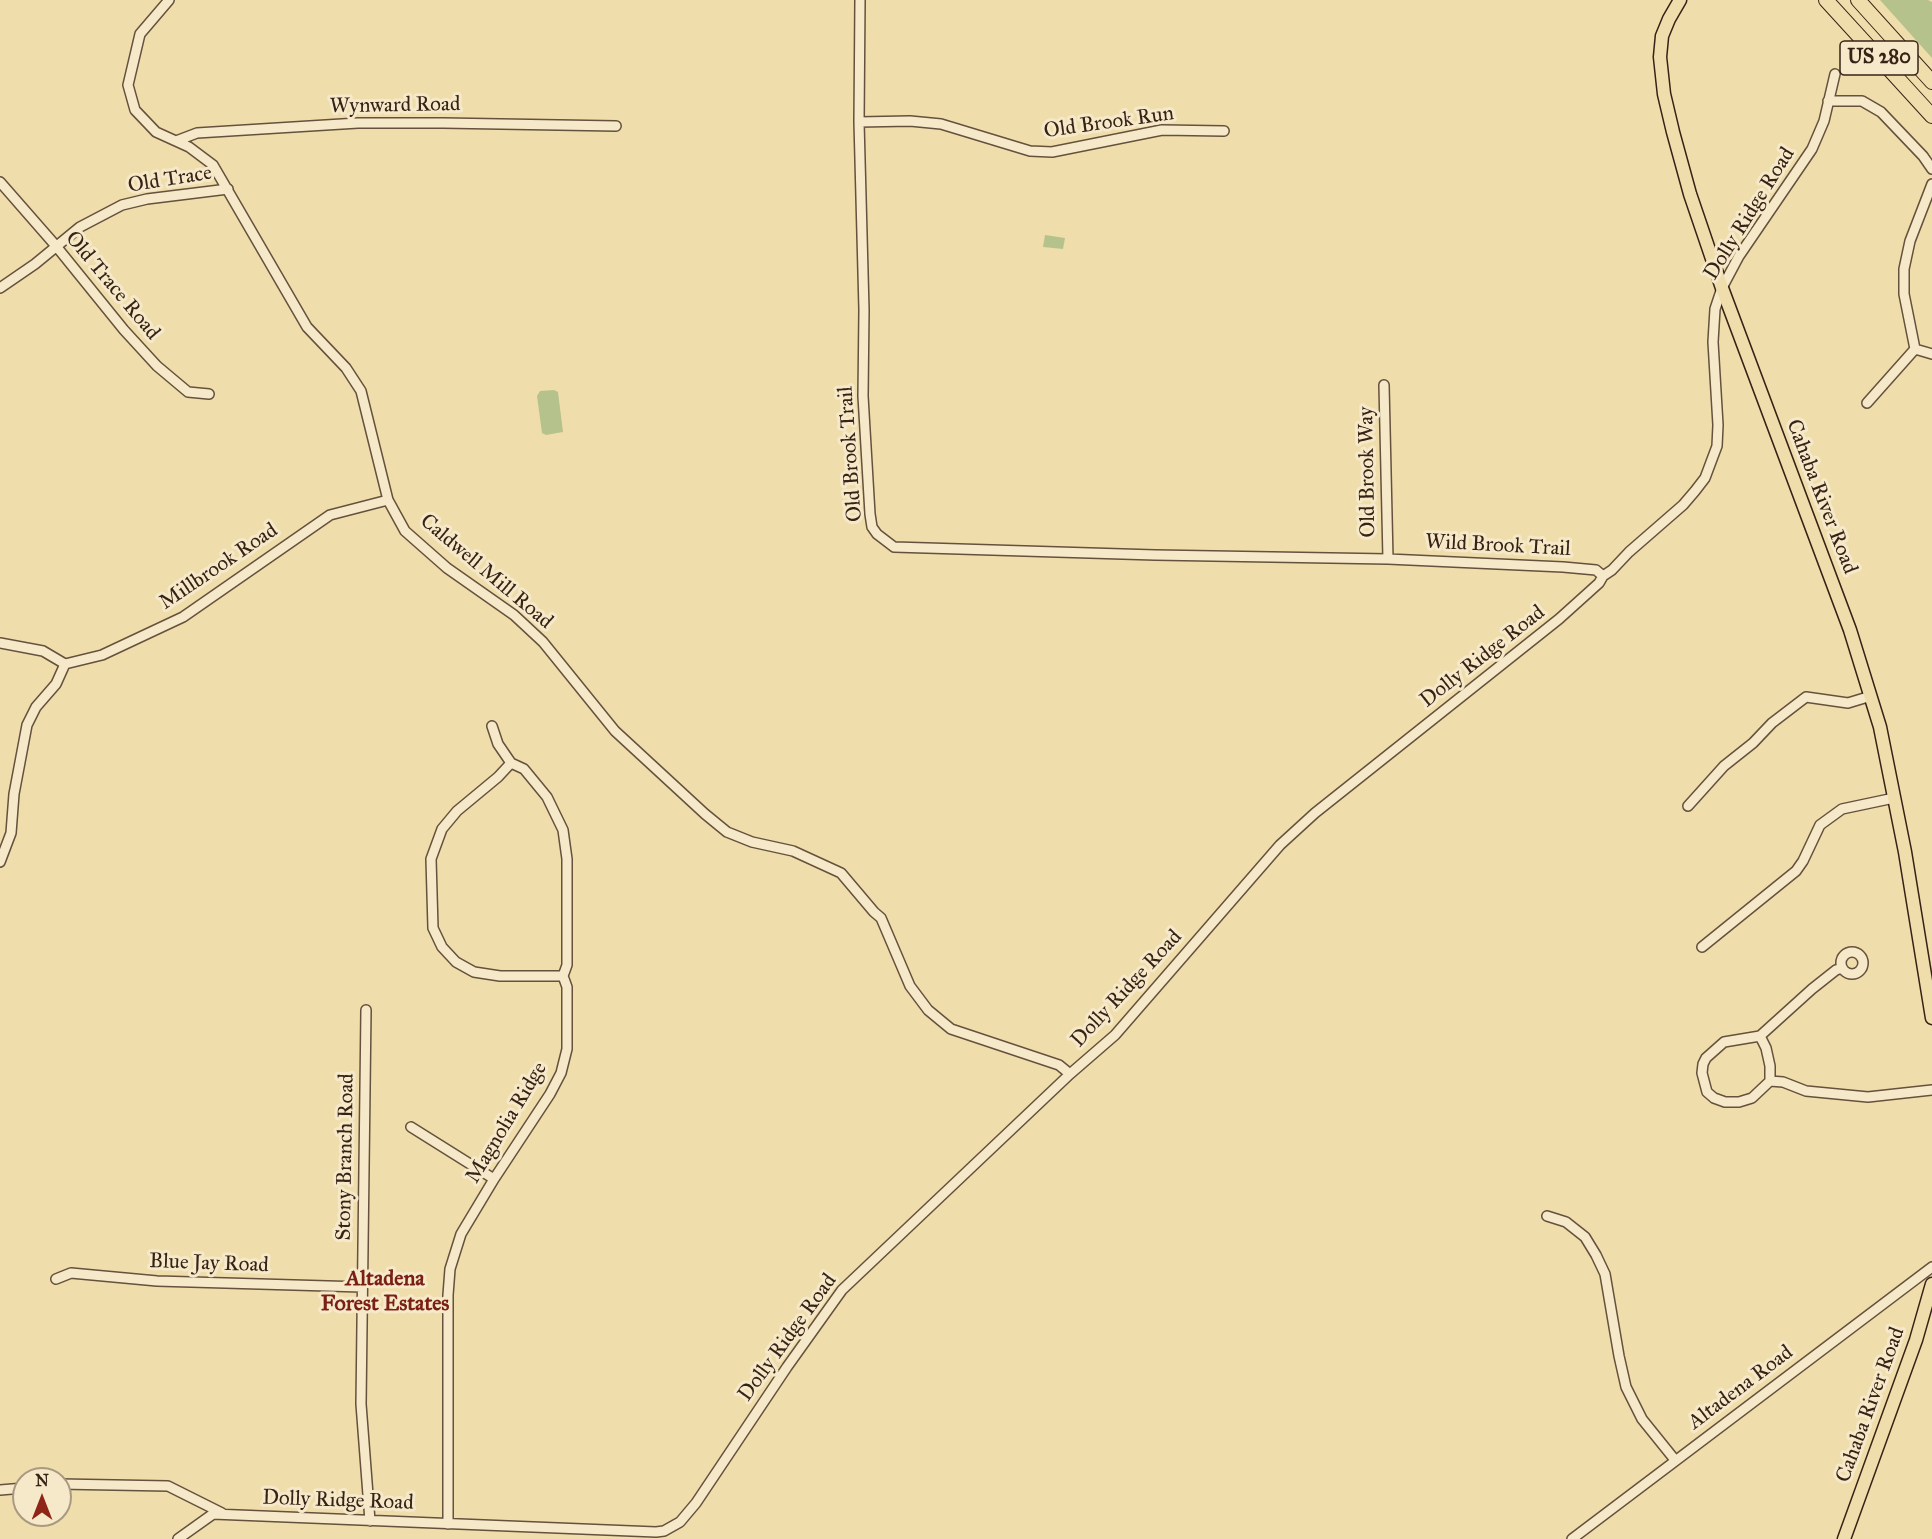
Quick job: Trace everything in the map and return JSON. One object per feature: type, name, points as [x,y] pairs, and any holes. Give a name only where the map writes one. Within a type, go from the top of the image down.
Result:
[{"type":"highway","name":"US 280","points":[[1826,0],[1932,116]]},
{"type":"highway","name":"US 280","points":[[1858,0],[1932,82]]},
{"type":"main road","name":"Cahaba River Road","points":[[1680,0],[1662,36],[1661,75],[1673,132],[1722,288],[1820,546],[1871,696],[1880,727],[1894,798],[1932,1018]]},
{"type":"main road","name":"Cahaba River Road","points":[[1844,1539],[1916,1340],[1932,1284]]},
{"type":"street","name":"Caldwell Mill Road","points":[[169,0],[140,34],[128,85],[135,110],[156,132],[189,147],[213,165],[307,327],[346,368],[362,391],[388,500],[405,531],[447,568],[514,615],[543,642],[615,731],[727,832],[752,842],[793,851],[841,873],[873,912],[881,918],[910,986],[928,1010],[951,1029],[1059,1065],[1070,1074]]},
{"type":"street","name":"Old Brook Trail","points":[[860,0],[859,122],[865,431],[870,514],[872,527],[877,534],[894,547],[1388,559]]},
{"type":"street","name":"Dolly Ridge Road","points":[[178,1539],[213,1514],[448,1524],[584,1535],[640,1530],[664,1531],[680,1522],[696,1503],[787,1367],[842,1290],[1070,1074],[1115,1035],[1292,834],[1315,813],[1559,619],[1599,584],[1603,576],[1629,552],[1683,505],[1705,478],[1718,446],[1714,309],[1739,256],[1812,149],[1824,121],[1835,74]]},
{"type":"street","points":[[1828,101],[1862,101],[1881,112],[1923,156],[1932,169]]},
{"type":"street","name":"Old Brook Run","points":[[859,122],[910,121],[941,124],[1030,151],[1052,152],[1162,130],[1224,131]]},
{"type":"street","name":"Wynward Road","points":[[176,141],[197,133],[358,123],[616,126]]},
{"type":"street","name":"Old Trace Road","points":[[0,182],[157,366],[189,392],[209,394]]},
{"type":"street","points":[[1915,350],[1904,294],[1904,269],[1910,241],[1932,184]]},
{"type":"street","name":"Old Trace","points":[[0,288],[35,264],[80,227],[122,205],[147,199],[228,189]]},
{"type":"street","points":[[1915,350],[1932,354]]},
{"type":"street","points":[[1867,403],[1915,350]]},
{"type":"street","name":"Old Brook Way","points":[[1384,385],[1388,559]]},
{"type":"street","name":"Millbrook Road","points":[[65,664],[102,655],[183,617],[330,515],[388,500]]},
{"type":"street","name":"Wild Brook Trail","points":[[1388,559],[1563,567],[1596,570],[1603,576]]},
{"type":"street","points":[[0,643],[43,651],[65,664],[56,684],[36,707],[27,725],[14,794],[11,833],[0,861]]},
{"type":"street","points":[[1688,806],[1724,766],[1753,743],[1772,723],[1806,697],[1848,703],[1871,696]]},
{"type":"street","name":"Magnolia Ridge","points":[[448,1524],[450,1269],[461,1234],[550,1094],[561,1073],[567,1049],[567,987],[563,976],[567,965],[567,859],[563,830],[547,797],[524,769],[510,763],[498,744],[492,726]]},
{"type":"street","points":[[510,763],[498,777],[457,811],[442,829],[431,859],[433,928],[442,947],[456,962],[474,972],[500,976],[563,976]]},
{"type":"street","points":[[1702,947],[1796,871],[1820,825],[1842,809],[1894,798]]},
{"type":"street","points":[[1760,1036],[1766,1047],[1770,1081],[1752,1098],[1739,1102],[1725,1102],[1714,1098],[1707,1092],[1703,1083],[1703,1064],[1706,1058],[1724,1042],[1760,1036],[1812,989],[1836,970],[1842,968]]},
{"type":"street","name":"Stony Branch Road","points":[[366,1010],[361,1404],[370,1521]]},
{"type":"street","points":[[1770,1081],[1783,1082],[1806,1091],[1868,1097],[1932,1090]]},
{"type":"street","points":[[411,1127],[494,1179]]},
{"type":"street","points":[[1547,1216],[1566,1222],[1585,1237],[1596,1255],[1605,1274],[1618,1356],[1626,1388],[1642,1419],[1675,1460]]},
{"type":"street","name":"Altadena Road","points":[[1572,1539],[1932,1268]]},
{"type":"street","name":"Blue Jay Road","points":[[56,1279],[71,1273],[157,1281],[362,1287]]},
{"type":"street","points":[[72,1484],[168,1486],[226,1514]]},
{"type":"green space","points":[[1880,0],[1928,0],[1932,2],[1932,58]]},
{"type":"green space","points":[[1045,235],[1065,238],[1063,249],[1043,247]]},
{"type":"green space","points":[[540,391],[558,392],[563,432],[546,435],[542,433],[537,396]]},
{"type":"district","name":"Altadena Forest Estates","points":[[385,1292]]}]
